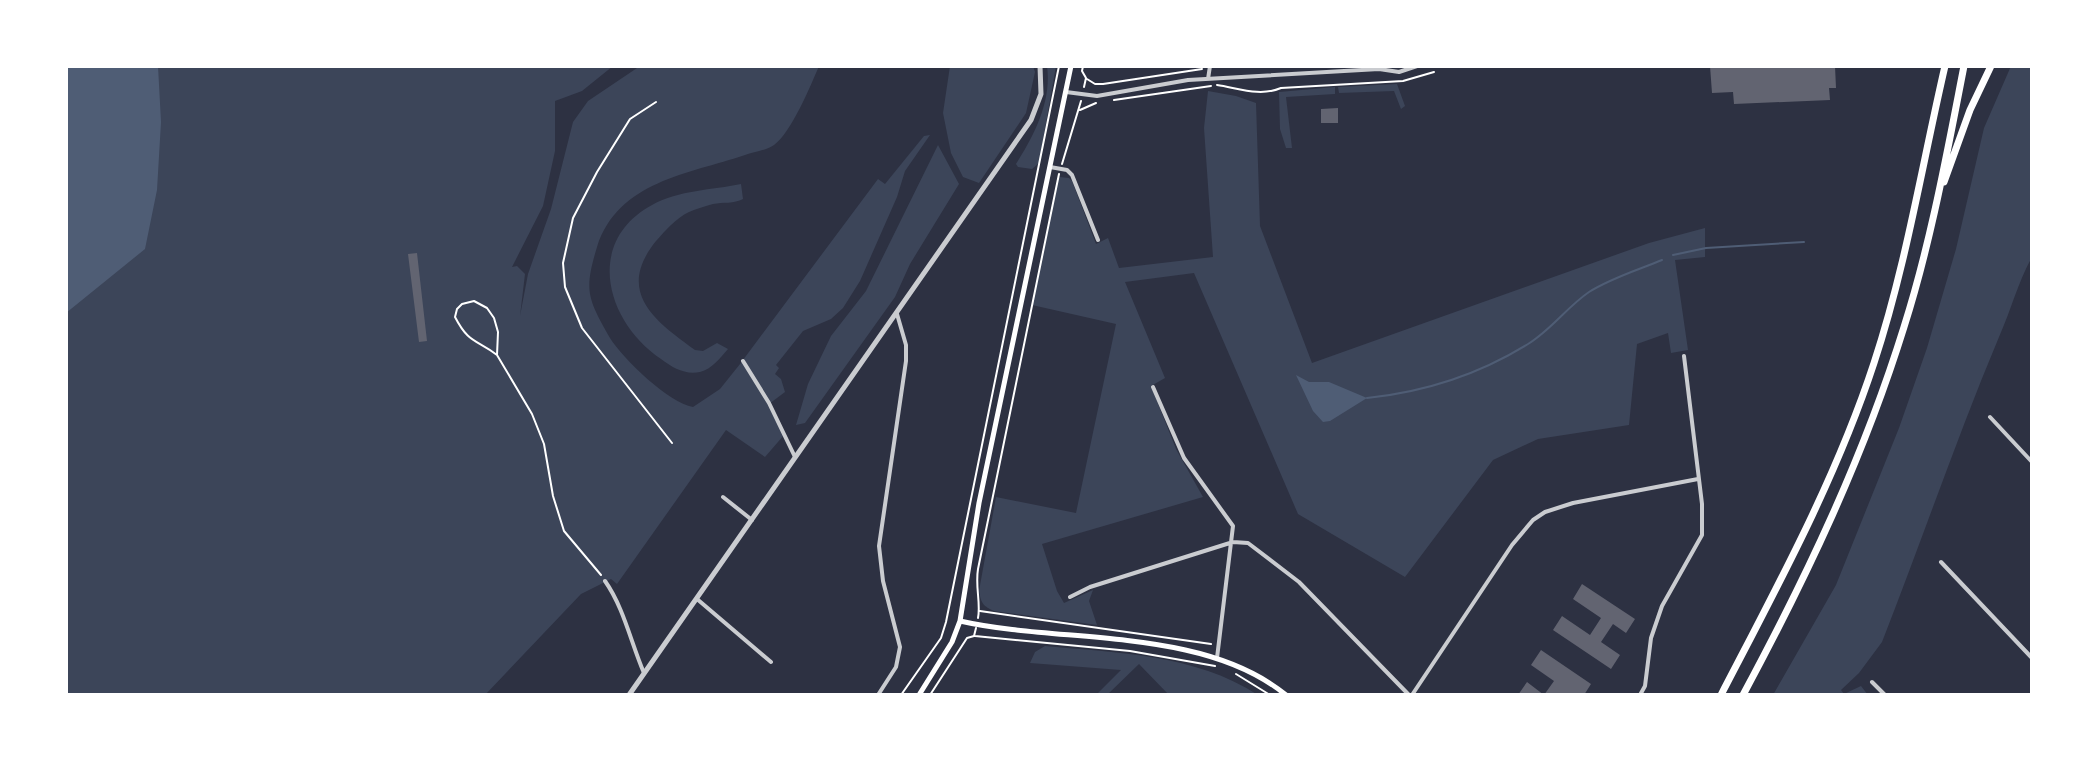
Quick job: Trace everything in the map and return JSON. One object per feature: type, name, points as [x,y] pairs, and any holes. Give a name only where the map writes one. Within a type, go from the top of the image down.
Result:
[{"type":"highway","points":[[1721,695],[1814,515],[1873,365],[1908,242],[1945,66]]},
{"type":"highway","points":[[1743,695],[1810,567],[1855,466],[1905,323],[1937,199],[1964,66]]},
{"type":"highway","points":[[1937,199],[1970,110],[1991,66]]},
{"type":"main road","points":[[919,695],[952,642],[960,621],[979,503],[1071,66]]},
{"type":"main road","points":[[960,621],[1175,648],[1217,658],[1244,669],[1286,695]]},
{"type":"street","points":[[629,695],[1031,120],[1041,94],[1040,66]]},
{"type":"street","points":[[1379,69],[1388,66]]},
{"type":"street","points":[[1066,92],[1097,96],[1208,79],[1379,69],[1399,72],[1417,66]]},
{"type":"street","points":[[1208,79],[1210,67]]},
{"type":"street","points":[[1050,167],[1072,175],[1077,182],[1098,240]]},
{"type":"street","points":[[878,695],[893,673],[900,647],[879,565],[879,546],[906,361],[906,345],[897,314]]},
{"type":"street","points":[[1640,695],[1645,686],[1651,638],[1662,606],[1702,535],[1684,356]]},
{"type":"street","points":[[743,361],[769,403],[795,458]]},
{"type":"street","points":[[1153,387],[1184,458],[1233,526],[1217,658]]},
{"type":"street","points":[[1990,417],[2032,462]]},
{"type":"street","points":[[1070,597],[1090,587],[1233,542],[1248,543],[1299,582],[1411,695],[1512,545],[1533,520],[1545,512],[1573,503],[1698,479]]},
{"type":"street","points":[[723,497],[752,520]]},
{"type":"street","points":[[1941,562],[2032,658]]},
{"type":"street","points":[[605,581],[624,618],[644,673]]},
{"type":"street","points":[[696,598],[771,662]]},
{"type":"street","points":[[1872,682],[1885,695]]},
{"type":"path","points":[[901,695],[941,638],[946,622],[1059,66]]},
{"type":"path","points":[[1086,78],[1095,84],[1103,84],[1235,66]]},
{"type":"path","points":[[974,636],[979,611],[975,584],[978,569],[1060,169],[1079,111],[1094,103],[1216,85],[1252,92],[1276,91],[1281,88],[1403,81],[1434,72]]},
{"type":"path","points":[[656,102],[630,119],[602,162],[573,218],[563,263],[565,287],[582,328],[672,443]]},
{"type":"path","points":[[497,355],[498,332],[494,318],[487,308],[474,301],[462,304],[455,317],[462,330],[472,342],[497,355],[532,414],[544,444],[555,504],[564,531],[605,581]]},
{"type":"path","points":[[979,611],[1220,646]]},
{"type":"path","points":[[930,695],[967,638],[974,636],[1130,651],[1218,667]]},
{"type":"path","points":[[1234,674],[1270,695]]},
{"type":"shaded area","points":[[66,66],[613,66],[582,91],[555,101],[555,151],[543,206],[512,267],[517,266],[525,274],[520,316],[528,274],[551,209],[573,122],[588,101],[640,66],[819,66],[794,120],[774,145],[679,175],[638,194],[621,207],[607,225],[597,247],[590,274],[590,294],[596,313],[610,338],[647,379],[683,404],[693,407],[720,389],[878,179],[885,184],[924,136],[930,135],[905,171],[897,197],[860,281],[843,308],[831,319],[803,331],[776,365],[779,368],[775,374],[781,379],[785,392],[769,404],[784,435],[765,457],[726,430],[617,584],[611,579],[581,594],[485,695],[66,695]]},
{"type":"shaded area","points":[[66,66],[158,66],[161,122],[157,190],[145,249],[66,313]]},
{"type":"shaded area","points":[[950,66],[1033,66],[1035,72],[1026,113],[979,183],[963,177],[951,153],[943,113]]},
{"type":"shaded area","points":[[1047,66],[1056,66],[1039,163],[1032,169],[1018,167],[1016,164],[1035,130],[1044,105]]},
{"type":"shaded area","points":[[2011,66],[2032,66],[2032,257],[1969,412],[1882,642],[1859,673],[1841,690],[1844,694],[1861,686],[1868,695],[1773,695],[1836,585],[1899,428],[1927,348],[1956,249],[1984,128]]},
{"type":"shaded area","points":[[1397,84],[1405,106],[1401,109],[1394,91],[1339,93],[1338,87]]},
{"type":"shaded area","points":[[1335,87],[1335,94],[1286,97],[1292,148],[1286,148],[1280,129],[1279,92]]},
{"type":"shaded area","points":[[1208,91],[1256,103],[1260,226],[1312,363],[1649,243],[1705,228],[1705,257],[1675,260],[1688,350],[1671,353],[1668,333],[1637,344],[1629,425],[1538,439],[1493,460],[1405,577],[1298,514],[1194,273],[1125,282],[1165,378],[1151,386],[1176,449],[1203,497],[1042,544],[1064,603],[1093,590],[1089,601],[1097,625],[994,611],[983,604],[979,591],[996,497],[1076,513],[1116,324],[1032,305],[1059,177],[1072,181],[1096,244],[1108,238],[1119,268],[1213,257],[1204,128]]},
{"type":"shaded area","points":[[938,145],[959,184],[910,264],[895,297],[805,423],[796,425],[808,384],[831,336],[866,291]]},
{"type":"shaded area","points":[[741,184],[743,199],[713,204],[689,212],[675,221],[644,259],[639,275],[645,304],[666,328],[695,350],[703,351],[717,343],[728,349],[704,371],[684,372],[661,359],[627,325],[616,304],[610,282],[610,260],[617,239],[631,221],[652,205],[684,193]]},
{"type":"shaded area","points":[[1296,375],[1309,382],[1329,382],[1367,398],[1330,421],[1323,422],[1313,411]]},
{"type":"shaded area","points":[[1045,646],[1182,663],[1234,681],[1258,695],[1169,695],[1139,664],[1107,695],[1096,695],[1121,670],[1030,663],[1035,652]]},
{"type":"building","points":[[1710,66],[1835,66],[1836,88],[1829,88],[1830,100],[1734,104],[1733,92],[1712,93]]},
{"type":"building","points":[[1338,108],[1338,123],[1321,123],[1321,109]]},
{"type":"building","points":[[417,253],[427,341],[419,342],[408,254]]},
{"type":"building","points":[[1582,584],[1635,619],[1626,633],[1613,624],[1601,642],[1620,655],[1611,669],[1553,630],[1562,616],[1590,635],[1601,618],[1573,599]]},
{"type":"building","points":[[1541,650],[1591,684],[1584,695],[1544,695],[1554,681],[1531,665]]},
{"type":"building","points":[[1527,682],[1544,695],[1518,695]]},
{"type":"waterway","points":[[1673,255],[1706,248],[1804,242]]},
{"type":"waterway","points":[[1367,398],[1430,386],[1490,365],[1536,338],[1589,292],[1662,260]]}]
